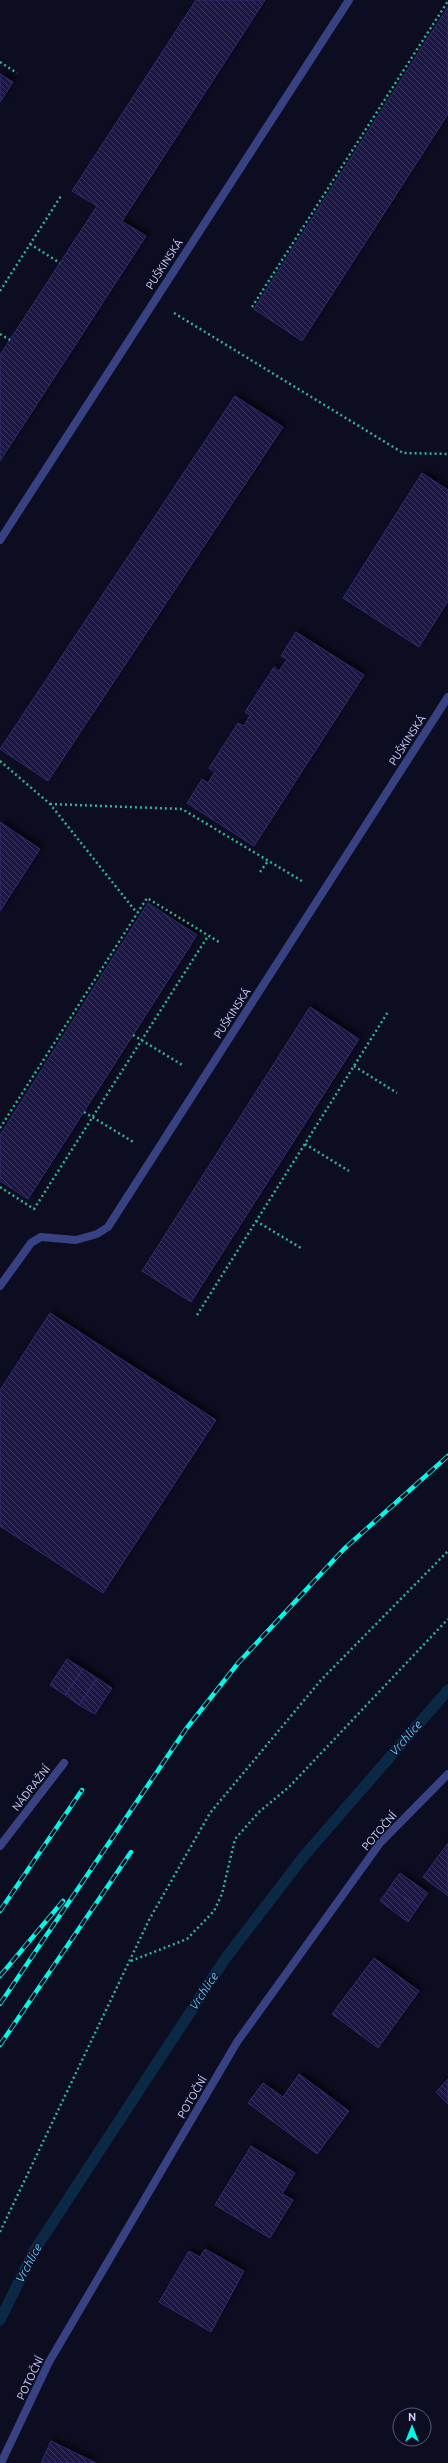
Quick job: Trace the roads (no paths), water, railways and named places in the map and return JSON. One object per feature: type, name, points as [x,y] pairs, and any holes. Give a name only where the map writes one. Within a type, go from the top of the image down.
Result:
[{"type":"street","name":"PUŠKINSKÁ","points":[[0,540],[349,0]]},
{"type":"street","name":"PUŠKINSKÁ","points":[[0,1286],[31,1243],[41,1237],[76,1240],[97,1234],[108,1227],[321,892],[448,697]]},
{"type":"street","name":"NÁDRAŽNÍ","points":[[0,1846],[64,1763]]},
{"type":"street","name":"POTOČNÍ","points":[[1,2463],[50,2362],[237,2042],[380,1843],[448,1774]]},
{"type":"waterway","name":"Vrchlice","points":[[0,2320],[34,2251],[225,1959],[304,1856],[448,1690]]},
{"type":"railway","points":[[0,2004],[186,1729],[239,1662],[344,1549],[448,1456]]},
{"type":"railway","points":[[0,1911],[82,1790]]},
{"type":"railway","points":[[0,2045],[131,1852]]},
{"type":"railway","points":[[0,1976],[63,1901]]}]
